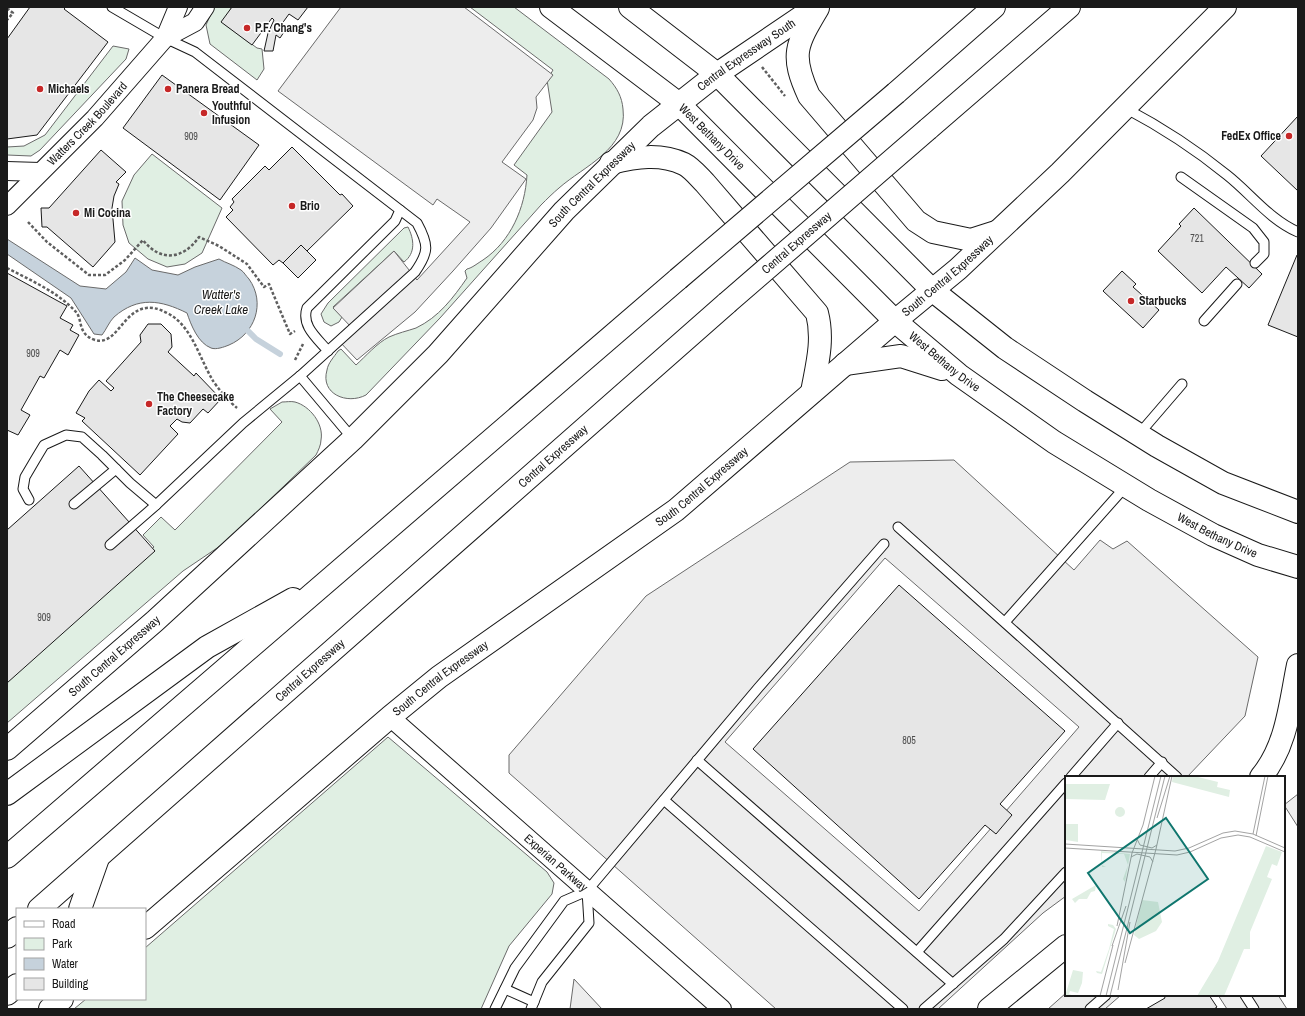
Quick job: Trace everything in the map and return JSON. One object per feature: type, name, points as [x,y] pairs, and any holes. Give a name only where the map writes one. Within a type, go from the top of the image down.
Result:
[{"type":"main road","name":"West Bethany Drive","points":[[551,7],[678,103],[895,321],[959,375],[1054,442],[1126,486],[1213,535],[1258,554],[1298,567]]},
{"type":"main road","points":[[630,7],[717,74],[932,290],[1005,348],[1138,435],[1223,483],[1298,512]]},
{"type":"main road","name":"Central Expressway South","points":[[678,103],[717,74],[817,7]]},
{"type":"main road","points":[[817,7],[801,37],[797,54],[799,75],[809,96],[916,221],[934,232],[971,240],[1000,230]]},
{"type":"main road","points":[[7,857],[896,93],[994,7]]},
{"type":"main road","name":"Central Expressway","points":[[40,908],[727,303],[1069,7]]},
{"type":"main road","name":"South Central Expressway","points":[[146,927],[390,717],[491,640],[676,510],[844,364],[958,269],[1125,108],[1225,7]]},
{"type":"main road","name":"South Central Expressway","points":[[7,749],[155,621],[354,439],[438,354],[564,211],[611,164],[678,103]]},
{"type":"main road","points":[[611,164],[636,157],[664,158],[686,165],[705,183],[817,314],[820,327],[821,344],[812,392]]},
{"type":"main road","points":[[844,364],[901,356],[914,358],[959,375]]},
{"type":"main road","points":[[7,794],[207,646],[332,578]]},
{"type":"main road","points":[[1262,776],[1269,766],[1282,741],[1298,665]]},
{"type":"main road","points":[[80,908],[99,857]]},
{"type":"main road","points":[[7,937],[16,929]]},
{"type":"main road","points":[[989,1009],[1065,947]]},
{"type":"main road","points":[[7,994],[16,985]]},
{"type":"main road","points":[[50,1009],[61,1000]]},
{"type":"street","name":"Watters Creek Boulevard","points":[[7,206],[95,118],[165,38],[178,7]]},
{"type":"street","name":"Watters Creek Boulevard","points":[[165,38],[195,22],[205,7]]},
{"type":"street","points":[[7,171],[40,172]]},
{"type":"street","name":"Experian Parkway","points":[[390,717],[722,1009]]},
{"type":"lane","points":[[110,545],[156,505],[243,423],[300,376],[415,272],[425,257],[425,238],[417,223],[195,52],[165,38],[112,7]]},
{"type":"lane","points":[[1125,108],[1152,122],[1202,156],[1228,175],[1277,220],[1298,232]]},
{"type":"lane","points":[[1181,177],[1253,228],[1264,242],[1264,254],[1255,263]]},
{"type":"lane","points":[[328,351],[308,328],[304,315],[307,308],[395,221],[400,210]]},
{"type":"lane","points":[[1204,320],[1237,284]]},
{"type":"lane","points":[[300,376],[354,439]]},
{"type":"lane","points":[[1138,435],[1182,384]]},
{"type":"lane","points":[[29,500],[23,490],[26,477],[35,460],[44,445],[66,435],[82,437],[156,505]]},
{"type":"lane","points":[[74,504],[116,469]]},
{"type":"lane","points":[[1005,622],[1126,486]]},
{"type":"lane","points":[[898,527],[1176,776]]},
{"type":"lane","points":[[495,1009],[514,968],[564,901],[587,891],[697,760],[884,544]]},
{"type":"lane","points":[[1072,776],[1118,723]]},
{"type":"lane","points":[[697,760],[953,984]]},
{"type":"lane","points":[[1150,776],[1162,762]]},
{"type":"lane","points":[[917,952],[1065,784]]},
{"type":"lane","points":[[664,800],[903,1009]]},
{"type":"lane","points":[[924,1009],[1004,939],[1065,873]]},
{"type":"lane","points":[[505,989],[532,1005],[542,982],[589,923],[587,891]]},
{"type":"lane","points":[[1090,1009],[1105,996]]},
{"type":"lane","points":[[1246,996],[1254,1009]]},
{"type":"path","points":[[7,8],[13,12],[7,20]]},
{"type":"path","points":[[28,222],[47,242],[89,275],[105,275],[125,260],[142,240],[156,253],[171,256],[184,253],[199,237],[220,246],[247,264],[264,287],[269,284],[290,334],[297,330],[301,334]]},
{"type":"path","points":[[7,268],[60,299],[77,313],[80,325],[87,336],[96,340],[106,340],[112,336],[128,316],[141,309],[152,307],[169,314],[183,326],[204,360],[212,379],[237,408],[243,403]]},
{"type":"path","points":[[289,365],[295,360],[306,339]]},
{"type":"green space","points":[[214,7],[232,7],[223,23],[257,48],[262,49],[264,69],[257,80],[210,44],[206,25]]},
{"type":"green space","points":[[470,7],[514,7],[609,79],[617,89],[622,101],[623,123],[619,135],[612,146],[592,164],[559,188],[541,205],[440,318],[366,395],[359,398],[343,398],[331,391],[327,385],[326,378],[331,360],[338,351],[341,349],[356,365],[376,346],[389,337],[416,328],[439,313],[467,278],[465,271],[493,252],[509,233],[520,211],[526,187],[527,175],[514,165],[552,112],[547,80],[553,70]]},
{"type":"green space","points":[[113,46],[129,49],[126,59],[40,150],[31,156],[7,155],[7,147],[24,146],[45,135]]},
{"type":"green space","points":[[152,154],[222,208],[202,253],[185,264],[167,267],[148,259],[129,243],[123,225],[122,201],[134,175]]},
{"type":"green space","points":[[408,227],[412,236],[413,246],[411,254],[408,258],[404,262],[394,251],[333,307],[342,317],[339,322],[331,326],[324,322],[321,314],[328,303],[404,228]]},
{"type":"green space","points":[[282,402],[301,404],[315,416],[321,434],[320,444],[316,455],[226,542],[183,571],[7,723],[7,676],[154,547],[143,535],[161,517],[175,530],[282,422],[270,409]]},
{"type":"green space","points":[[388,737],[547,872],[554,883],[552,894],[509,946],[481,1009],[74,1009],[85,1000],[146,1000],[146,947]]},
{"type":"shaded area","points":[[341,7],[464,7],[553,75],[536,97],[537,108],[533,120],[502,162],[526,179],[491,228],[415,312],[357,360],[339,341],[352,328],[333,308],[394,251],[417,280],[470,222],[437,199],[433,205],[278,91]]},
{"type":"shaded area","points":[[954,460],[1074,570],[1100,540],[1113,549],[1127,541],[1258,657],[1245,716],[1188,776],[1065,776],[1065,897],[1043,913],[938,1009],[776,1009],[509,773],[509,755],[646,596],[850,462]],"holes":[[[885,558],[1079,727],[919,911],[725,742]]]},
{"type":"shaded area","points":[[1298,794],[1298,827],[1285,807],[1285,804]]},
{"type":"shaded area","points":[[574,979],[602,1009],[570,1009]]},
{"type":"shaded area","points":[[1065,994],[1065,996],[1120,996],[1105,1009],[1048,1009]]},
{"type":"shaded area","points":[[1219,996],[1279,996],[1287,1009],[1227,1009]]},
{"type":"water","name":"Watter's Creek Lake","points":[[7,239],[80,286],[106,289],[126,272],[135,258],[152,270],[178,275],[195,267],[219,259],[241,270],[249,279],[257,298],[255,317],[251,326],[238,340],[229,345],[213,349],[206,346],[199,338],[187,313],[159,303],[141,303],[123,310],[114,317],[102,335],[94,334],[71,298],[7,254]]},
{"type":"building","name":"Michaels","points":[[30,7],[66,7],[64,9],[108,42],[37,135],[7,139],[7,39]]},
{"type":"building","name":"P.F. Chang's","points":[[232,7],[308,7],[298,20],[289,14],[281,25],[286,29],[280,38],[276,35],[273,51],[264,51],[268,33],[274,20],[272,18],[252,45],[221,22]]},
{"type":"building","points":[[162,75],[259,145],[220,200],[123,128]]},
{"type":"building","name":"FedEx Office","points":[[1298,116],[1298,191],[1261,156]]},
{"type":"building","name":"Brio","points":[[292,147],[353,206],[307,251],[301,245],[283,263],[279,260],[273,265],[226,217],[233,210],[230,207],[234,202],[232,199],[265,166],[269,170]]},
{"type":"building","name":"Mi Cocina","points":[[101,150],[126,172],[116,182],[119,184],[114,196],[112,208],[115,242],[93,267],[47,227],[42,227],[41,208],[49,208]]},
{"type":"building","points":[[1194,208],[1262,274],[1249,288],[1226,267],[1202,293],[1158,251],[1181,226],[1179,224]]},
{"type":"building","points":[[301,245],[316,260],[298,278],[283,263]]},
{"type":"building","points":[[1298,255],[1298,337],[1268,325]]},
{"type":"building","name":"Starbucks","points":[[1122,271],[1136,284],[1133,287],[1159,310],[1143,328],[1103,291]]},
{"type":"building","points":[[7,273],[67,306],[60,318],[73,325],[70,330],[79,335],[68,355],[60,350],[44,378],[40,376],[21,410],[30,415],[18,435],[7,430]]},
{"type":"building","name":"The Cheesecake Factory","points":[[148,324],[161,324],[171,334],[172,347],[168,352],[194,376],[196,373],[221,399],[208,413],[203,409],[190,423],[182,422],[177,419],[170,426],[178,434],[140,475],[82,421],[85,418],[76,413],[89,391],[99,380],[111,391],[114,388],[106,381],[141,342],[140,335]]},
{"type":"building","points":[[79,466],[155,551],[7,683],[7,530]]},
{"type":"building","points":[[899,585],[1065,731],[1000,804],[1012,815],[996,834],[985,825],[919,899],[753,749]]},
{"type":"building","points":[[1164,996],[1210,996],[1217,1007],[1214,1009],[1146,1009],[1165,998]]},
{"type":"waterway","points":[[243,326],[256,339],[280,354]]},
{"type":"place","name":"P.F. Chang's","points":[[247,28]]},
{"type":"place","name":"Michaels","points":[[40,89]]},
{"type":"place","name":"Panera Bread","points":[[168,89]]},
{"type":"place","name":"Youthful Infusion","points":[[204,113]]},
{"type":"place","name":"FedEx Office","points":[[1289,136]]},
{"type":"place","name":"Brio","points":[[292,206]]},
{"type":"place","name":"Mi Cocina","points":[[76,213]]},
{"type":"place","name":"Starbucks","points":[[1131,301]]},
{"type":"place","name":"The Cheesecake Factory","points":[[149,404]]}]
